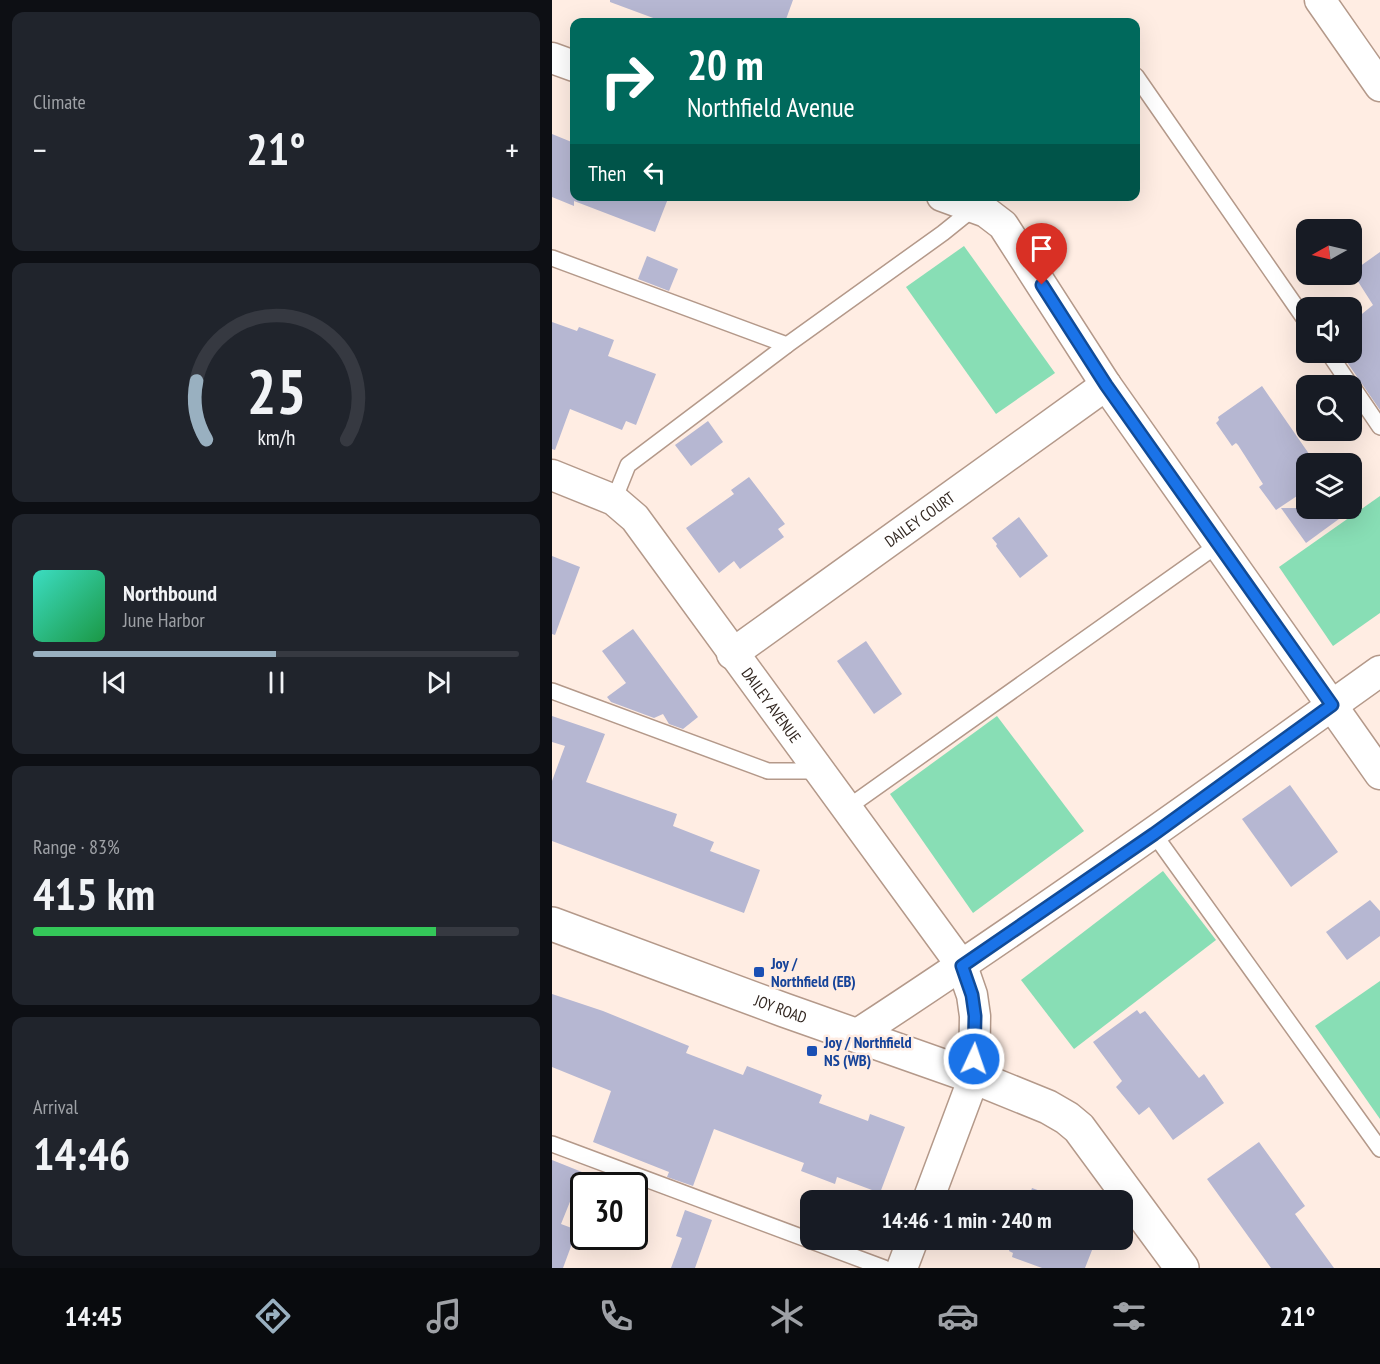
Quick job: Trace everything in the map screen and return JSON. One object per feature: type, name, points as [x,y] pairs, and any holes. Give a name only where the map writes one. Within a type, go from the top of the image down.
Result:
[{"type":"street","points":[[1320,0],[1380,86]]},
{"type":"street","points":[[552,58],[570,65]]},
{"type":"street","points":[[955,201],[986,212],[1003,225],[1106,385],[1380,774]]},
{"type":"street","name":"DAILEY COURT","points":[[732,654],[1106,385]]},
{"type":"street","name":"DAILEY AVENUE","points":[[552,475],[614,500],[634,518],[962,966],[972,995],[975,1016],[974,1077],[932,1190]]},
{"type":"street","points":[[856,1035],[962,966],[1154,834],[1380,671]]},
{"type":"street","name":"JOY ROAD","points":[[552,924],[974,1077],[1048,1107],[1079,1128],[1182,1268]]},
{"type":"street","points":[[902,1268],[909,1250]]},
{"type":"lane","points":[[1140,82],[1296,307]]},
{"type":"lane","points":[[614,500],[628,465],[974,208]]},
{"type":"lane","points":[[552,258],[787,345]]},
{"type":"lane","points":[[1362,402],[1380,427]]},
{"type":"lane","points":[[847,808],[1219,544]]},
{"type":"lane","points":[[552,691],[768,771],[819,771]]},
{"type":"lane","points":[[1154,834],[1380,1149]]},
{"type":"lane","points":[[552,1144],[884,1268]]},
{"type":"green space","points":[[964,246],[1055,373],[996,414],[906,287]]},
{"type":"green space","points":[[1380,496],[1380,613],[1333,646],[1279,567],[1347,519],[1362,519],[1362,509]]},
{"type":"green space","points":[[997,716],[1084,831],[973,913],[890,794]]},
{"type":"green space","points":[[1163,871],[1216,940],[1074,1049],[1021,980]]},
{"type":"green space","points":[[1380,981],[1380,1119],[1315,1026]]},
{"type":"building","points":[[610,0],[793,0],[786,18],[653,18],[610,2]]},
{"type":"building","points":[[552,134],[570,141],[570,201],[574,201],[574,206],[552,197]]},
{"type":"building","points":[[574,201],[667,201],[655,232]]},
{"type":"building","points":[[1380,252],[1380,410],[1362,384],[1362,375],[1356,375],[1348,363],[1362,363],[1362,314],[1373,305],[1360,285],[1362,265]]},
{"type":"building","points":[[647,256],[678,269],[669,291],[638,279]]},
{"type":"building","points":[[552,322],[577,331],[579,327],[614,340],[608,356],[656,374],[636,425],[626,421],[622,430],[570,409],[555,450],[552,449]]},
{"type":"building","points":[[1262,386],[1296,435],[1296,441],[1300,441],[1308,453],[1296,453],[1296,497],[1276,510],[1259,487],[1263,484],[1238,445],[1236,443],[1232,446],[1216,423],[1219,420],[1218,417]]},
{"type":"building","points":[[708,421],[723,442],[691,466],[675,445]]},
{"type":"building","points":[[749,477],[785,524],[778,529],[784,537],[740,569],[734,561],[719,573],[686,528],[734,494],[731,490]]},
{"type":"building","points":[[1281,508],[1296,508],[1296,519],[1339,519],[1306,543]]},
{"type":"building","points":[[1019,517],[1048,556],[1020,578],[992,538]]},
{"type":"building","points":[[552,556],[580,567],[555,635],[552,634]]},
{"type":"building","points":[[633,629],[698,717],[683,729],[669,724],[663,714],[654,718],[611,702],[607,697],[626,683],[602,651]]},
{"type":"building","points":[[866,641],[902,694],[874,714],[837,661]]},
{"type":"building","points":[[552,716],[605,734],[586,782],[677,814],[673,826],[714,842],[710,851],[760,870],[744,913],[552,841],[552,781],[565,746],[552,742]]},
{"type":"building","points":[[1290,785],[1338,852],[1291,887],[1242,819]]},
{"type":"building","points":[[1370,900],[1380,911],[1380,936],[1347,960],[1326,932]]},
{"type":"building","points":[[552,994],[603,1011],[689,1046],[686,1053],[743,1075],[747,1066],[822,1095],[819,1103],[868,1121],[870,1114],[905,1127],[881,1190],[872,1190],[837,1177],[835,1184],[801,1171],[804,1163],[714,1129],[693,1186],[667,1177],[669,1172],[593,1142],[611,1091],[552,1067]]},
{"type":"building","points":[[1137,1010],[1140,1014],[1145,1011],[1199,1078],[1204,1074],[1224,1103],[1173,1140],[1149,1107],[1139,1115],[1116,1087],[1122,1081],[1093,1042]]},
{"type":"building","points":[[1259,1142],[1305,1206],[1295,1214],[1334,1268],[1271,1268],[1207,1179]]},
{"type":"building","points":[[552,1160],[582,1172],[570,1172],[570,1202],[561,1224],[570,1227],[570,1249],[563,1268],[552,1268]]},
{"type":"building","points":[[685,1210],[712,1220],[695,1268],[671,1268],[682,1238],[676,1236]]},
{"type":"building","points":[[1092,1250],[1085,1268],[1042,1268],[1012,1257],[1013,1253],[1009,1251]]},
{"type":"place","name":"Joy / Northfield (EB)","points":[[759,972]]},
{"type":"place","name":"Joy / Northfield NS (WB)","points":[[812,1051]]},
{"type":"route","points":[[974,1059],[975,1016],[972,995],[962,966],[1154,834],[1332,705],[1106,385],[1042,285]]}]
